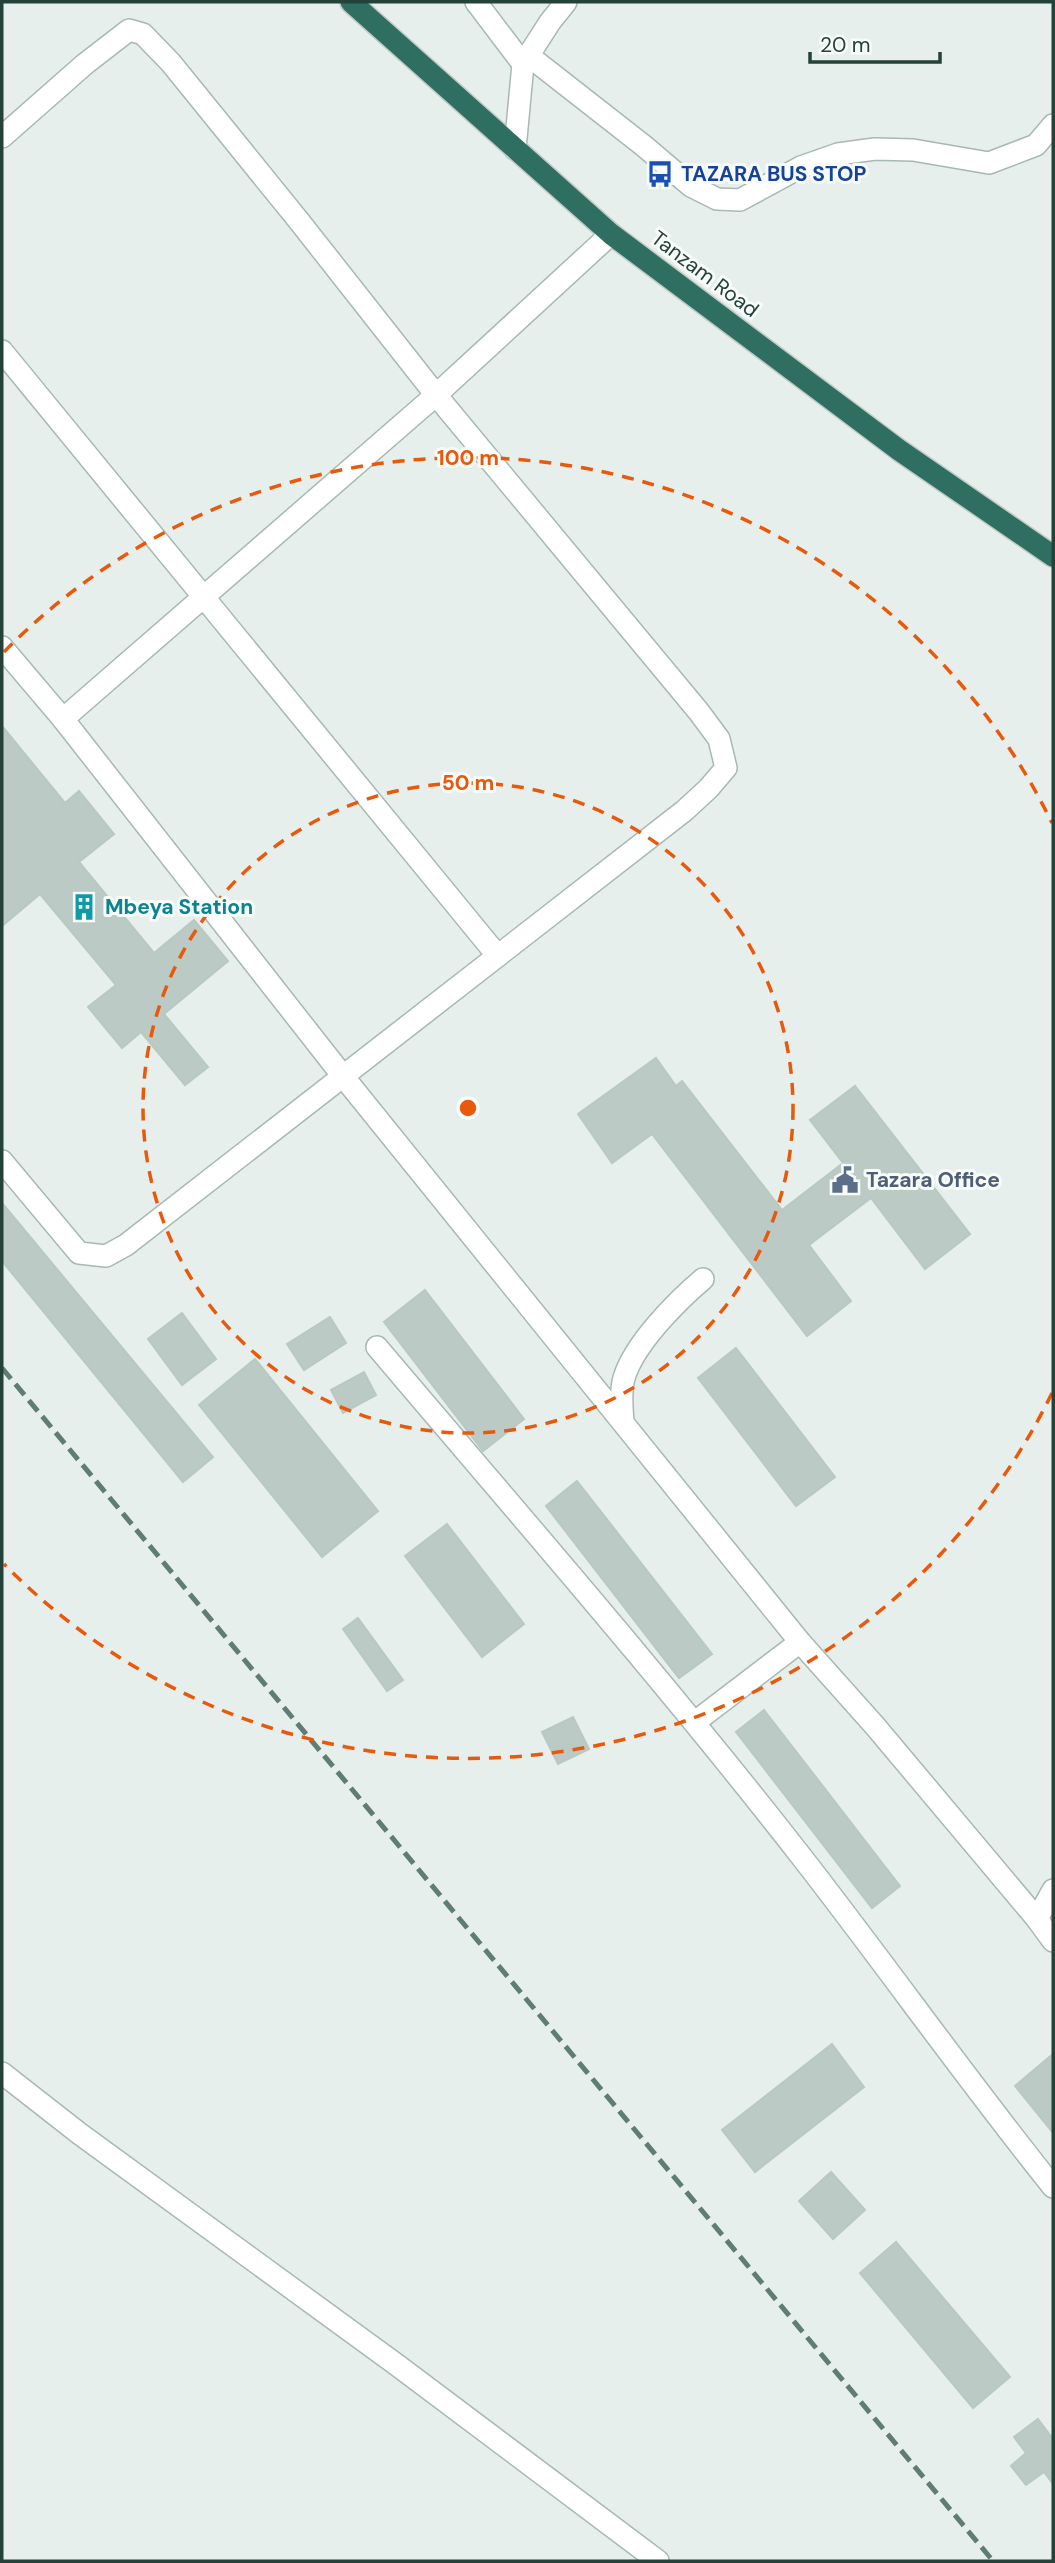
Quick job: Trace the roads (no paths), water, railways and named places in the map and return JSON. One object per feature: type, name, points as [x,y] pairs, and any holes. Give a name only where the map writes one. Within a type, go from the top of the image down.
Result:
[{"type":"highway","name":"Tanzam Road","points":[[351,2],[611,234],[899,450],[1053,556]]},
{"type":"street","points":[[476,2],[526,60],[691,186],[717,200],[740,200],[801,167],[838,154],[875,149],[913,150],[989,163],[1036,145],[1053,125]]},
{"type":"street","points":[[515,149],[526,60],[566,2]]},
{"type":"street","points":[[2,137],[128,30],[143,34],[171,63],[436,395],[699,712],[719,739],[726,768],[684,811],[126,1245],[106,1256],[79,1253],[2,1161]]},
{"type":"street","points":[[64,719],[436,395],[611,234]]},
{"type":"street","points":[[2,351],[497,956]]},
{"type":"street","points":[[2,648],[64,719],[342,1075],[800,1642],[884,1735],[1053,1941]]},
{"type":"street","points":[[623,1422],[624,1378],[634,1355],[676,1302],[703,1279]]},
{"type":"street","points":[[377,1347],[695,1722],[805,1861],[986,2103],[1053,2187]]},
{"type":"street","points":[[695,1722],[800,1642]]},
{"type":"street","points":[[1037,1919],[1053,1890]]},
{"type":"street","points":[[2,2073],[112,2158],[397,2365],[658,2561]]},
{"type":"railway","points":[[2,1368],[993,2561]]},
{"type":"place","name":"TAZARA BUS STOP","points":[[660,174]]},
{"type":"place","name":"Mbeya Station","points":[[84,907]]},
{"type":"place","name":"Tazara Office","points":[[845,1180]]}]
